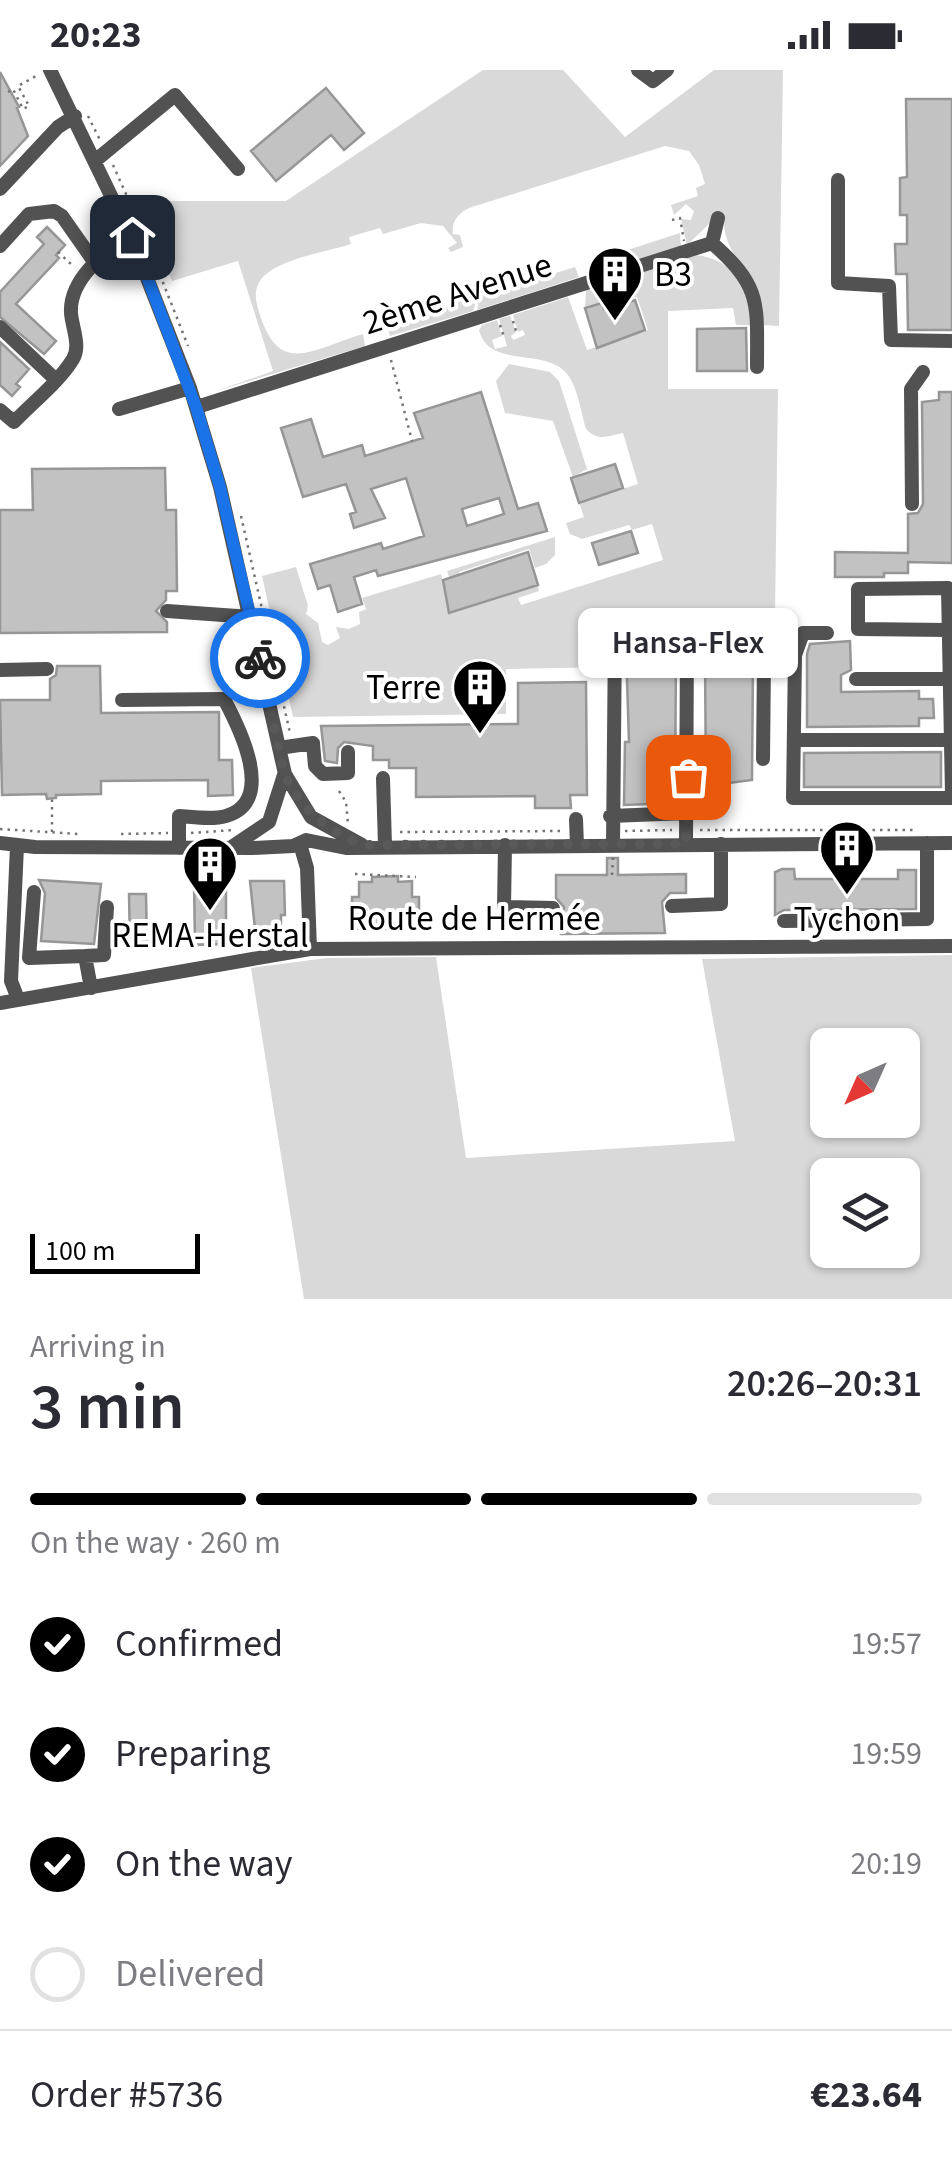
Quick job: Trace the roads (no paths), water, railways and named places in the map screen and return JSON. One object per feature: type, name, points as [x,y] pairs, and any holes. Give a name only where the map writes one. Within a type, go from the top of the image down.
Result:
[{"type":"street","points":[[48,70],[132,237],[196,407],[251,617],[284,774],[312,826],[303,842],[310,949]]},
{"type":"street","points":[[638,70],[653,81],[667,70]]},
{"type":"street","points":[[96,160],[175,95],[238,170]]},
{"type":"street","points":[[0,188],[58,127],[74,116]]},
{"type":"street","points":[[838,180],[838,284],[889,286],[891,340],[952,341]]},
{"type":"street","points":[[0,246],[29,214],[54,210],[95,263]]},
{"type":"street","points":[[718,218],[712,242],[749,280],[756,304],[757,367]]},
{"type":"street","points":[[0,410],[14,422],[76,352],[70,306],[105,251],[132,237]]},
{"type":"street","name":"2ème Avenue","points":[[196,407],[712,242]]},
{"type":"street","points":[[0,328],[55,378]]},
{"type":"street","points":[[912,504],[911,389],[922,372]]},
{"type":"street","points":[[119,410],[190,388]]},
{"type":"street","points":[[827,633],[804,633],[795,655],[793,798],[952,796],[948,588],[858,589],[858,629],[948,630]]},
{"type":"street","points":[[166,611],[251,617]]},
{"type":"street","points":[[611,831],[615,635],[686,634],[686,837]]},
{"type":"street","points":[[710,644],[755,648],[764,660],[763,759]]},
{"type":"street","points":[[0,670],[47,669]]},
{"type":"street","points":[[856,679],[949,679]]},
{"type":"street","points":[[122,700],[224,700],[241,731],[252,783],[244,804],[224,817],[179,816],[179,840]]},
{"type":"street","points":[[794,740],[951,740]]},
{"type":"street","points":[[279,748],[313,742],[315,766],[323,774],[348,773],[348,752]]},
{"type":"street","points":[[232,847],[269,822],[284,774]]},
{"type":"street","points":[[383,778],[385,839]]},
{"type":"street","points":[[276,808],[292,802],[362,845]]},
{"type":"street","points":[[611,831],[688,813]]},
{"type":"street","points":[[269,822],[272,836],[282,844]]},
{"type":"street","points":[[0,844],[179,840],[232,847],[303,842],[331,846],[385,839],[504,845],[576,832],[611,831],[722,844],[952,842]]},
{"type":"street","points":[[784,921],[927,919],[928,843]]},
{"type":"street","points":[[672,906],[721,904],[722,844]]},
{"type":"street","points":[[504,845],[504,907],[553,908]]},
{"type":"street","points":[[17,846],[8,870],[6,981],[18,1000]]},
{"type":"street","points":[[307,868],[331,846]]},
{"type":"street","points":[[34,892],[29,958],[104,955],[107,907]]},
{"type":"street","points":[[837,920],[873,947]]},
{"type":"street","name":"Route de Hermée","points":[[0,1002],[310,949],[952,946]]},
{"type":"street","points":[[85,956],[91,988]]},
{"type":"place","name":"B3","points":[[615,323]]},
{"type":"place","name":"Terre","points":[[480,736]]},
{"type":"place","name":"Hansa-Flex","points":[[688,777]]},
{"type":"place","name":"Tychon","points":[[847,897]]},
{"type":"place","name":"REMA-Herstal","points":[[210,913]]}]
